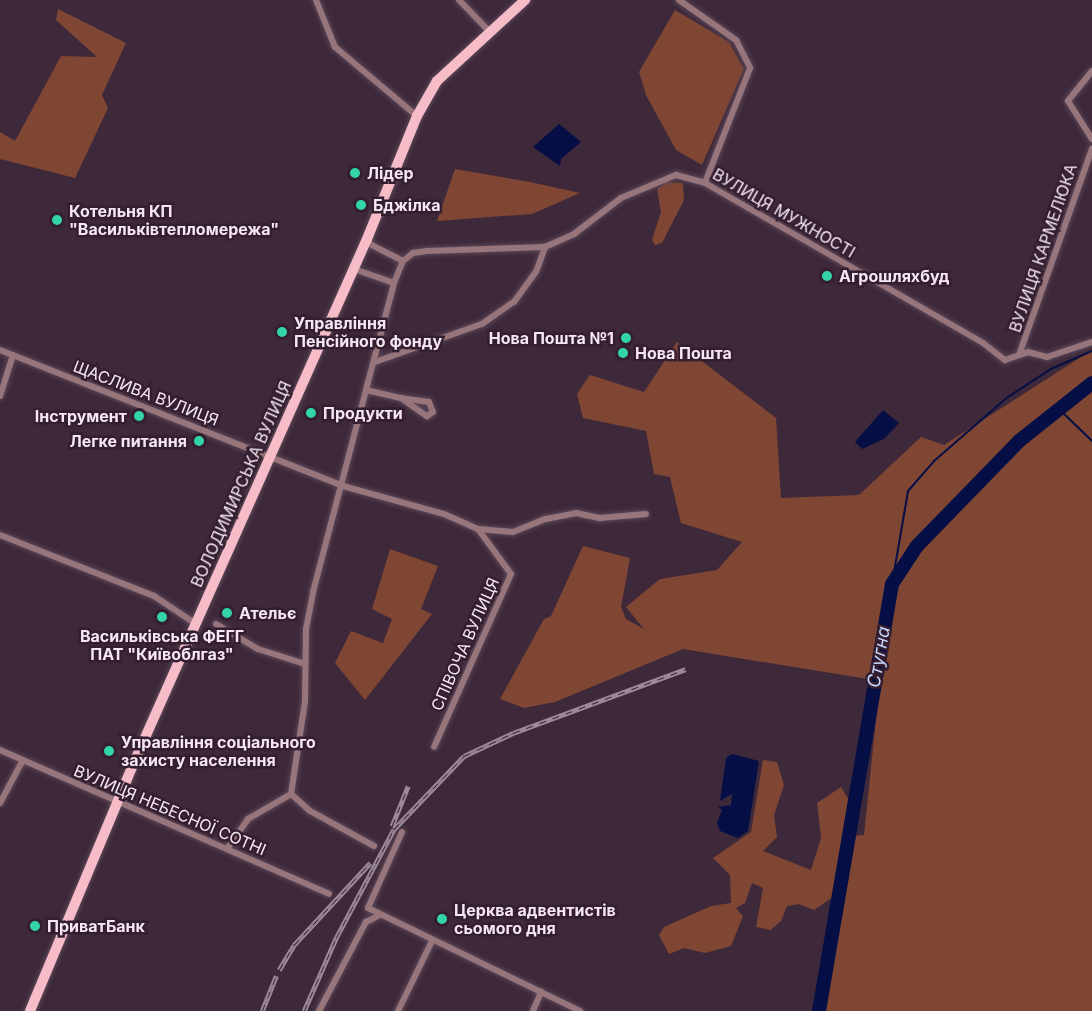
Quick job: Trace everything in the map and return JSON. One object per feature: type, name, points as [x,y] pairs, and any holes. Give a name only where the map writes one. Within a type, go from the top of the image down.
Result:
[{"type":"main road","name":"ВОЛОДИМИРСЬКА ВУЛИЦЯ","points":[[30,1011],[117,804],[366,242],[417,116],[437,81],[525,0]]},
{"type":"street","points":[[316,0],[334,47],[417,116]]},
{"type":"street","points":[[459,0],[489,32]]},
{"type":"street","points":[[679,0],[736,40],[750,68],[705,183]]},
{"type":"street","points":[[1092,71],[1068,101],[1092,139]]},
{"type":"street","name":"ВУЛИЦЯ КАРМЕЛЮКА","points":[[1019,355],[1092,149]]},
{"type":"street","name":"ВУЛИЦЯ МУЖНОСТІ","points":[[403,261],[413,254],[427,251],[545,247],[574,234],[621,198],[676,175],[705,183],[983,343],[1005,360],[1019,355]]},
{"type":"street","points":[[291,794],[305,700],[305,664],[313,591],[343,486],[394,283],[403,261],[366,242]]},
{"type":"street","points":[[375,362],[482,324],[514,302],[536,272],[545,247]]},
{"type":"street","points":[[353,268],[394,283]]},
{"type":"street","points":[[1019,355],[1028,352],[1047,357],[1092,342]]},
{"type":"street","name":"ЩАСЛИВА ВУЛИЦЯ","points":[[0,350],[270,455]]},
{"type":"street","points":[[0,396],[13,355]]},
{"type":"street","points":[[366,390],[429,402],[433,411],[427,416],[401,398]]},
{"type":"street","name":"СПІВОЧА ВУЛИЦЯ","points":[[270,455],[343,486],[444,514],[478,529],[511,574],[434,747]]},
{"type":"street","points":[[478,529],[513,532],[546,519],[576,513],[600,518],[646,514]]},
{"type":"street","points":[[0,535],[154,596],[196,624]]},
{"type":"street","points":[[216,624],[258,649],[305,664]]},
{"type":"street","name":"ВУЛИЦЯ НЕБЕСНОЇ СОТНІ","points":[[0,750],[117,804],[329,894]]},
{"type":"street","points":[[0,803],[23,760]]},
{"type":"street","points":[[291,794],[309,811],[374,846]]},
{"type":"street","points":[[227,849],[248,819],[291,794]]},
{"type":"street","points":[[402,832],[368,908],[378,916],[580,1011]]},
{"type":"street","points":[[318,1011],[366,922],[378,916]]},
{"type":"street","points":[[398,1011],[432,941]]},
{"type":"street","points":[[533,1011],[541,992]]},
{"type":"shaded area","points":[[58,9],[126,43],[102,95],[108,108],[75,178],[0,159],[0,132],[15,141],[61,56],[97,57],[56,20]]},
{"type":"shaded area","points":[[675,10],[729,42],[744,69],[702,165],[676,150],[646,95],[639,72]]},
{"type":"shaded area","points":[[559,124],[581,142],[561,159],[560,166],[533,147]]},
{"type":"shaded area","points":[[455,169],[580,193],[532,214],[437,221]]},
{"type":"shaded area","points":[[666,182],[683,183],[684,200],[662,243],[655,245],[652,240],[661,212],[657,189]]},
{"type":"shaded area","points":[[677,342],[776,418],[781,498],[859,495],[921,437],[944,445],[1092,350],[1092,1011],[825,1011],[854,836],[864,835],[880,681],[683,649],[555,702],[524,708],[500,699],[544,619],[551,616],[583,546],[630,558],[621,607],[626,619],[644,629],[626,607],[660,579],[717,570],[742,542],[681,523],[670,477],[654,474],[646,431],[583,418],[577,394],[590,375],[644,392]]},
{"type":"shaded area","points":[[883,410],[899,423],[884,439],[862,449],[855,442]]},
{"type":"shaded area","points":[[390,549],[438,566],[421,609],[432,614],[365,700],[335,663],[351,631],[383,643],[392,619],[372,609]]},
{"type":"shaded area","points":[[732,754],[759,761],[748,831],[738,838],[720,831],[717,823],[722,810],[718,807],[731,805],[732,794],[720,801],[726,758]]},
{"type":"shaded area","points":[[763,760],[777,762],[784,785],[774,815],[777,837],[763,851],[811,870],[821,838],[817,803],[841,787],[850,802],[833,897],[814,910],[799,904],[787,906],[781,921],[771,930],[756,927],[763,888],[752,883],[745,903],[736,908],[743,916],[731,946],[705,953],[684,948],[669,954],[659,935],[664,927],[711,906],[731,903],[730,875],[713,858],[751,832]]},
{"type":"waterway","points":[[892,584],[908,491],[934,461],[1008,397],[1051,369],[1092,351]]},
{"type":"waterway","name":"Стугна","points":[[819,1011],[892,584],[917,546],[1019,441],[1092,383]]},
{"type":"waterway","points":[[1059,409],[1092,441]]},
{"type":"railway","points":[[304,1011],[336,938],[394,829],[464,756],[513,733],[686,669]]},
{"type":"railway","points":[[392,826],[408,786]]},
{"type":"railway","points":[[279,970],[294,945],[370,863]]},
{"type":"railway","points":[[262,1011],[276,976]]},
{"type":"place","name":"Лідер","points":[[355,173]]},
{"type":"place","name":"Бджілка","points":[[361,205]]},
{"type":"place","name":"Котельня КП \"Васильківтепломережа\"","points":[[57,220]]},
{"type":"place","name":"Агрошляхбуд","points":[[827,276]]},
{"type":"place","name":"Управління Пенсійного фонду","points":[[282,332]]},
{"type":"place","name":"Нова Пошта №1","points":[[626,338]]},
{"type":"place","name":"Нова Пошта","points":[[623,353]]},
{"type":"place","name":"Продукти","points":[[311,413]]},
{"type":"place","name":"Інструмент","points":[[139,416]]},
{"type":"place","name":"Легке питання","points":[[199,441]]},
{"type":"place","name":"Ательє","points":[[227,613]]},
{"type":"place","name":"Васильківська ФЕГГ ПАТ \"Київоблгаз\"","points":[[162,617]]},
{"type":"place","name":"Управління соціального захисту населення","points":[[109,751]]},
{"type":"place","name":"Церква адвентистів сьомого дня","points":[[442,919]]},
{"type":"place","name":"ПриватБанк","points":[[35,926]]}]
